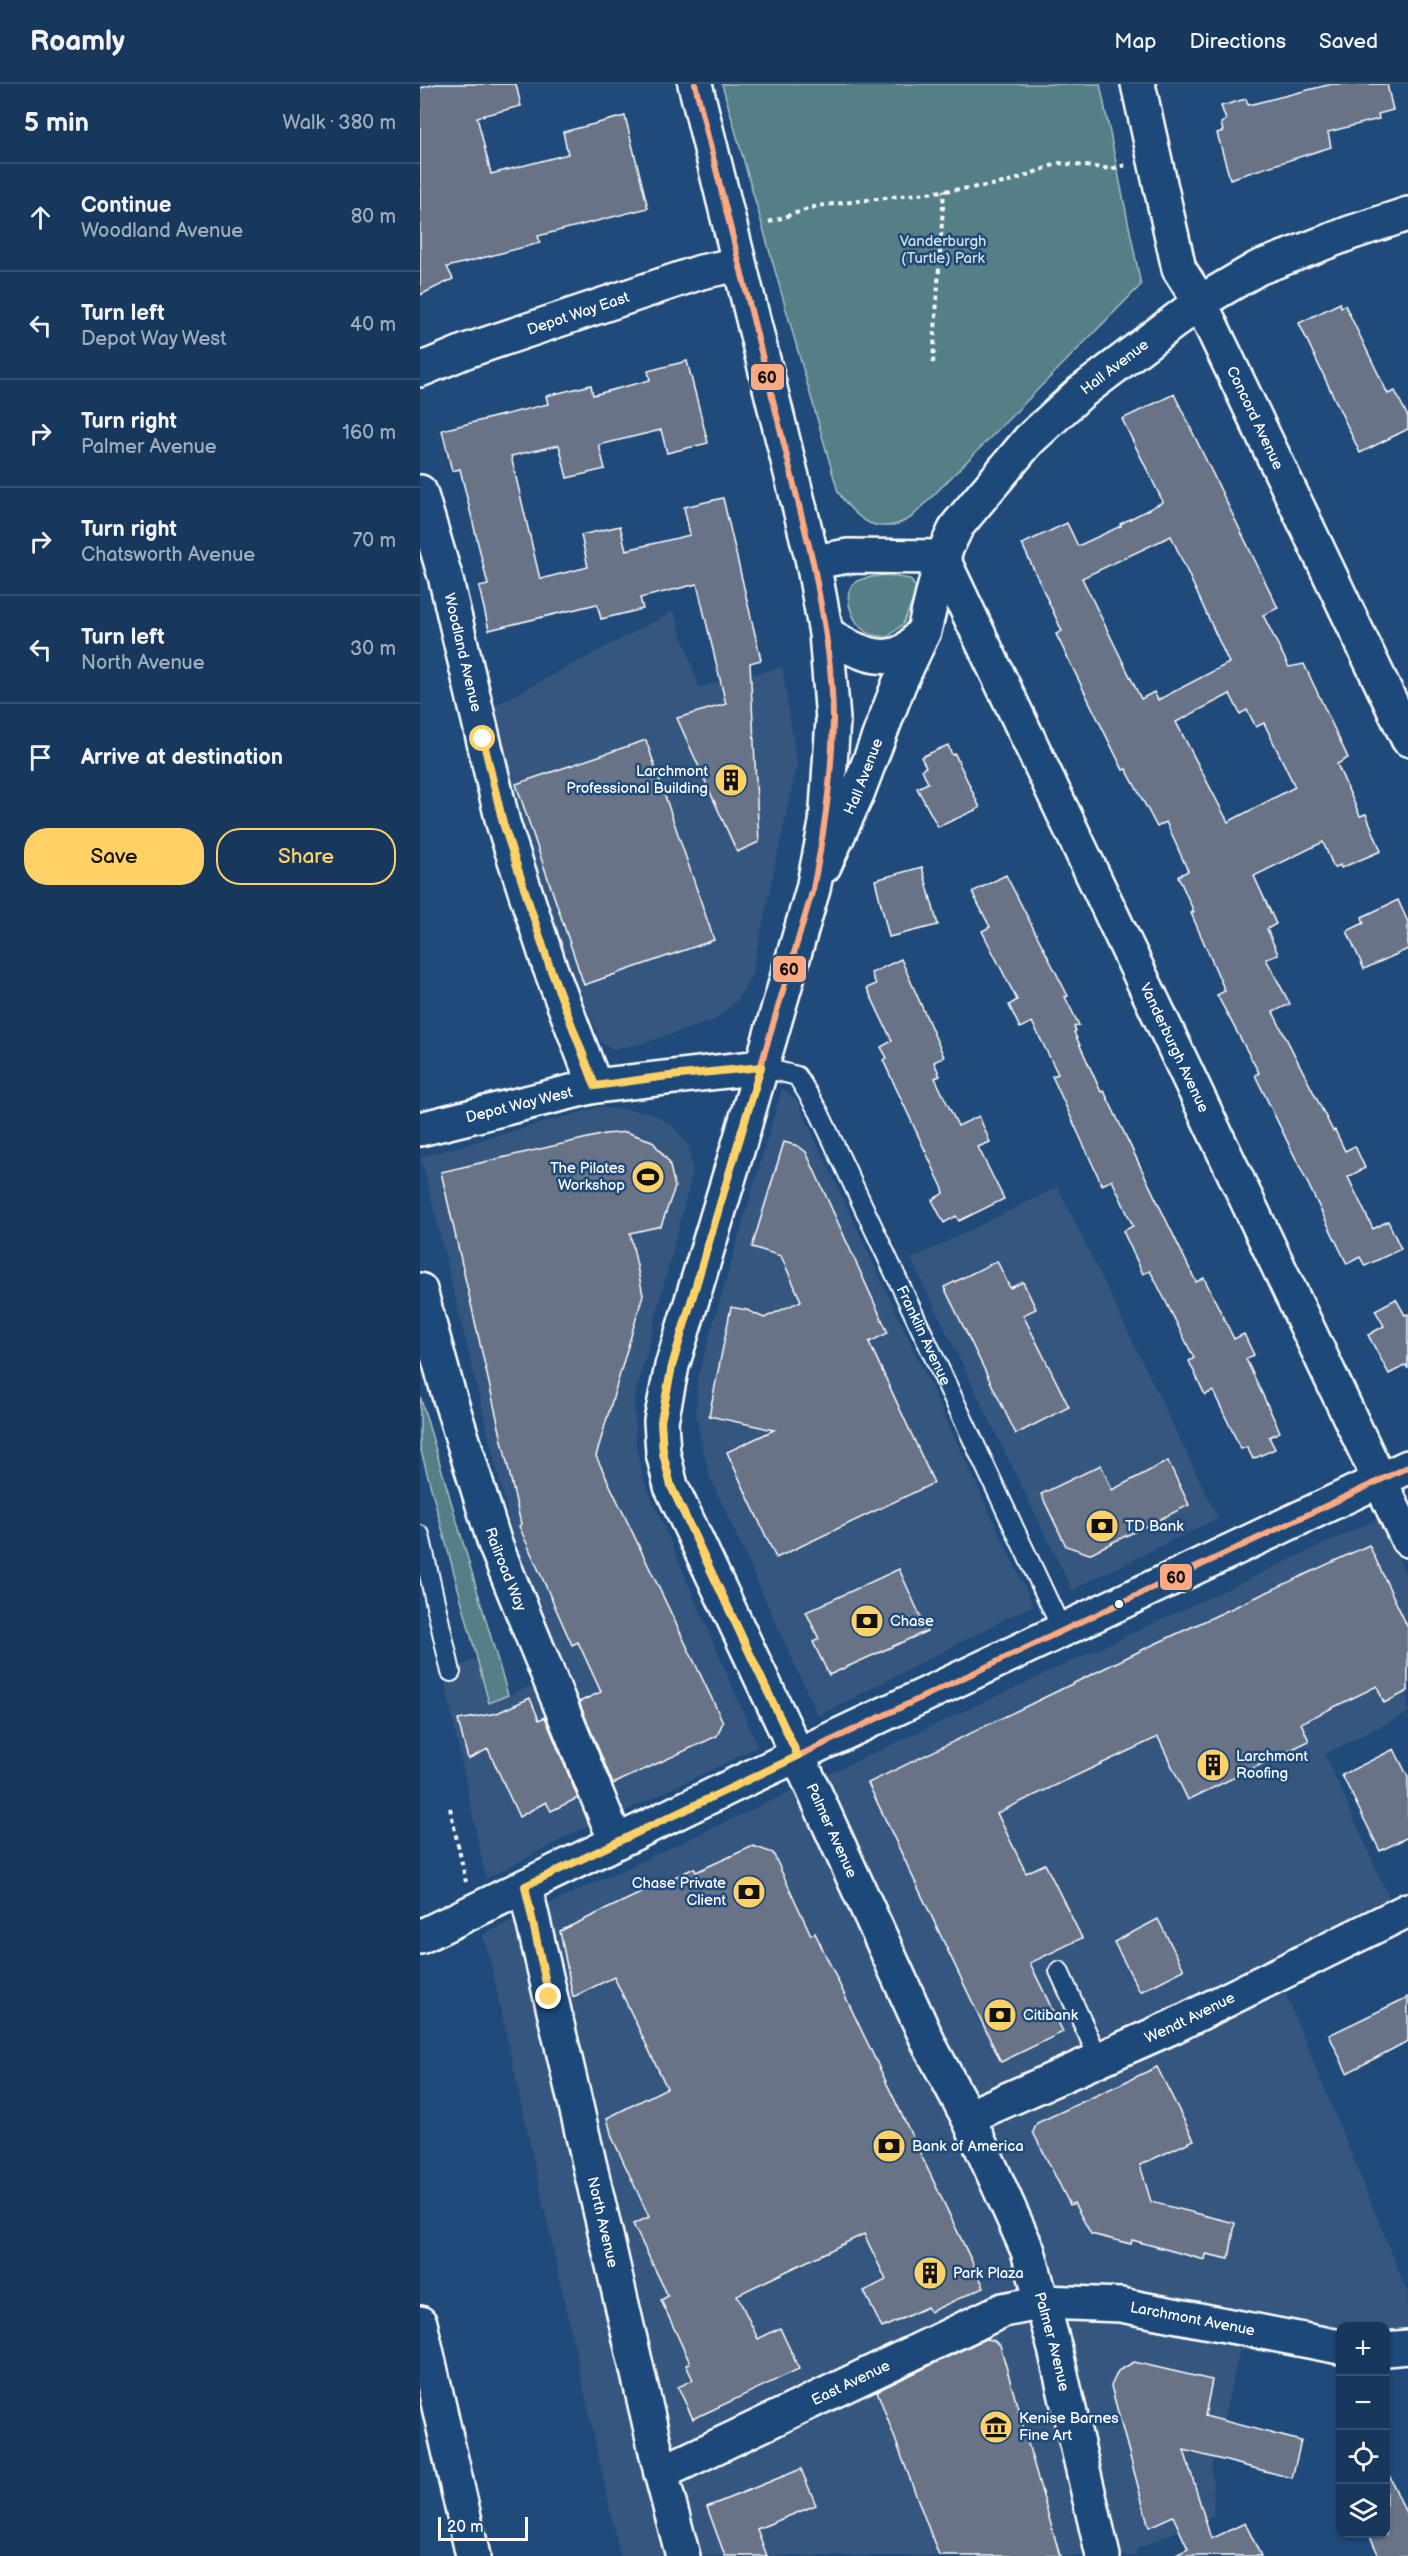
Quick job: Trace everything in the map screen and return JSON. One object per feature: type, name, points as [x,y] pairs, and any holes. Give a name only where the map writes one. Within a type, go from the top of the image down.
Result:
[{"type":"main road","name":"Palmer Avenue","points":[[695,84],[813,562],[825,633],[833,720],[826,823],[813,889],[672,1366],[661,1421],[663,1453],[671,1486],[798,1756],[931,2048],[968,2117],[1028,2251],[1044,2302],[1103,2556]]},
{"type":"main road","name":"Concord Avenue","points":[[1138,84],[1179,269],[1200,302],[1408,739]]},
{"type":"main road","name":"Hall Avenue","points":[[813,889],[857,794],[899,684],[924,631],[942,557],[957,526],[1029,440],[1080,393],[1200,302],[1258,268],[1350,232],[1408,214]]},
{"type":"main road","name":"Depot Way East","points":[[420,370],[466,351],[701,272],[739,264]]},
{"type":"main road","name":"Woodland Avenue","points":[[420,492],[445,576],[503,823],[549,965],[595,1086]]},
{"type":"main road","points":[[813,562],[848,556],[942,557]]},
{"type":"main road","name":"Vanderburgh Avenue","points":[[942,557],[1394,1474],[1408,1540]]},
{"type":"main road","points":[[825,633],[848,648],[884,658],[906,650],[924,631]]},
{"type":"main road","name":"Depot Way West","points":[[420,1129],[595,1086],[761,1067]]},
{"type":"main road","name":"Railroad Way","points":[[420,1290],[448,1392],[495,1544],[616,1842]]},
{"type":"main road","points":[[420,1937],[1394,1474]]},
{"type":"main road","name":"North Avenue","points":[[525,1886],[661,2474],[683,2556]]},
{"type":"main road","name":"Wendt Avenue","points":[[968,2117],[1173,2027],[1408,1910]]},
{"type":"main road","name":"East Avenue","points":[[661,2474],[1003,2310],[1044,2302]]},
{"type":"main road","name":"Larchmont Avenue","points":[[1044,2302],[1121,2305],[1336,2346]]},
{"type":"main road","points":[[420,2323],[473,2556]]},
{"type":"main road","points":[[1094,2510],[1118,2556]]},
{"type":"lane","name":"Franklin Avenue","points":[[761,1067],[797,1076],[815,1103],[1062,1630]]},
{"type":"lane","points":[[420,1535],[451,1672]]},
{"type":"lane","points":[[1059,1971],[1099,2059]]},
{"type":"path","points":[[769,222],[817,206],[886,200],[1009,182],[1059,164],[1111,169],[1155,158]]},
{"type":"path","points":[[933,363],[944,190]]},
{"type":"path","points":[[450,1808],[461,1867],[475,1911]]},
{"type":"shaded area","points":[[674,611],[699,687],[782,667],[797,764],[752,974],[736,1002],[713,1021],[637,1045],[612,1049],[601,1042],[551,920],[511,802],[488,709]]},
{"type":"shaded area","points":[[782,1088],[797,1100],[1033,1605],[818,1716],[709,1475],[696,1417],[697,1379]]},
{"type":"shaded area","points":[[599,1107],[651,1112],[676,1129],[689,1147],[693,1172],[634,1401],[636,1447],[643,1477],[758,1747],[616,1816],[512,1532],[421,1157]]},
{"type":"shaded area","points":[[1058,1187],[1218,1518],[1072,1590],[911,1259]]},
{"type":"shaded area","points":[[1380,1518],[1408,1579],[1408,1713],[1325,1754],[1403,1929],[1285,1992],[1408,2293],[1408,2362],[1390,2361],[1390,2322],[1336,2322],[1336,2358],[1240,2350],[1212,2466],[1214,2515],[1137,2549],[1136,2556],[620,2556],[490,1960],[482,1935]]},
{"type":"shaded area","points":[[476,1659],[489,1703],[533,1685],[595,1822],[486,1879],[443,1673]]},
{"type":"green space","name":"Vanderburgh (Turtle) Park","points":[[722,84],[1100,84],[1141,285],[912,517],[900,523],[879,526],[870,523],[853,511],[838,492]]},
{"type":"green space","points":[[885,575],[910,579],[915,586],[915,595],[903,624],[888,637],[876,636],[865,631],[853,616],[849,602],[850,589],[853,584],[864,579]]},
{"type":"green space","points":[[420,1396],[508,1695],[489,1703],[420,1447]]},
{"type":"building","points":[[436,84],[516,84],[521,106],[477,117],[491,174],[568,154],[563,132],[625,116],[648,208],[538,236],[540,243],[447,267],[453,279],[420,295],[420,88]]},
{"type":"building","points":[[1332,84],[1387,84],[1393,110],[1378,114],[1379,119],[1328,132],[1331,147],[1230,179],[1217,133],[1223,131],[1221,123],[1226,120],[1221,106],[1246,99],[1248,105]]},
{"type":"building","points":[[1340,303],[1341,307],[1345,305],[1388,394],[1395,391],[1408,417],[1408,429],[1360,453],[1299,323]]},
{"type":"building","points":[[687,361],[708,443],[667,453],[661,430],[599,445],[605,469],[567,478],[559,445],[511,456],[540,579],[588,567],[581,535],[620,526],[626,550],[690,535],[684,507],[723,498],[761,660],[750,663],[759,842],[737,852],[677,718],[726,704],[697,584],[640,598],[643,609],[601,619],[597,604],[489,630],[479,587],[488,585],[460,469],[452,471],[442,430],[548,404],[546,396],[591,385],[593,395],[650,380],[648,371]]},
{"type":"building","points":[[1174,394],[1278,608],[1263,615],[1289,667],[1304,664],[1348,758],[1337,764],[1360,816],[1366,814],[1381,851],[1341,868],[1340,865],[1334,868],[1323,842],[1254,876],[1276,924],[1267,929],[1278,954],[1266,959],[1290,1004],[1273,1012],[1345,1151],[1355,1146],[1365,1168],[1348,1177],[1373,1229],[1388,1221],[1401,1249],[1365,1266],[1360,1257],[1347,1264],[1255,1075],[1259,1073],[1217,995],[1225,991],[1191,913],[1194,912],[1178,876],[1188,871],[1166,822],[1157,827],[1126,769],[1123,770],[1056,634],[1062,631],[1022,544],[1067,523],[1078,546],[1121,526],[1120,524],[1163,502],[1122,419]],"holes":[[[1171,536],[1229,663],[1158,700],[1154,692],[1141,699],[1082,578]],[[1230,694],[1240,714],[1247,710],[1256,727],[1264,723],[1295,787],[1228,822],[1176,722]]]},
{"type":"building","points":[[646,740],[714,940],[584,985],[516,784]]},
{"type":"building","points":[[948,745],[952,755],[955,754],[980,808],[938,827],[917,788],[928,783],[922,769],[926,767],[921,757]]},
{"type":"building","points":[[922,867],[938,925],[889,937],[875,880]]},
{"type":"building","points":[[1006,875],[1068,996],[1065,997],[1079,1025],[1074,1027],[1076,1031],[1074,1032],[1101,1092],[1104,1091],[1196,1282],[1204,1278],[1234,1339],[1244,1334],[1254,1355],[1246,1359],[1280,1432],[1269,1437],[1275,1449],[1253,1459],[1247,1447],[1241,1449],[1213,1391],[1205,1395],[1189,1361],[1194,1358],[1156,1282],[1150,1271],[1143,1274],[1123,1231],[1133,1226],[1112,1180],[1102,1185],[1052,1076],[1058,1074],[1032,1022],[1020,1028],[1009,1005],[1017,1000],[982,931],[990,927],[972,892]]},
{"type":"building","points":[[1398,900],[1408,922],[1408,949],[1364,969],[1347,931],[1364,923],[1362,917]]},
{"type":"building","points":[[901,959],[944,1057],[934,1062],[940,1076],[935,1078],[958,1126],[979,1116],[990,1142],[978,1147],[1004,1199],[959,1221],[956,1216],[944,1223],[932,1200],[944,1193],[943,1189],[883,1060],[887,1058],[881,1047],[892,1041],[867,988],[876,984],[871,973]]},
{"type":"building","points":[[626,1132],[652,1141],[669,1162],[675,1187],[661,1226],[630,1233],[643,1295],[596,1456],[723,1722],[717,1736],[613,1784],[579,1702],[601,1692],[578,1642],[572,1645],[519,1526],[521,1524],[441,1172],[605,1134]]},
{"type":"building","points":[[784,1142],[798,1146],[806,1152],[888,1333],[869,1342],[934,1483],[776,1558],[727,1452],[774,1430],[709,1416],[731,1307],[747,1310],[764,1318],[801,1301],[781,1256],[752,1247]]},
{"type":"building","points":[[997,1261],[1010,1288],[1023,1282],[1036,1309],[1023,1315],[1069,1407],[1016,1434],[944,1287]]},
{"type":"building","points":[[1396,1299],[1405,1315],[1408,1314],[1408,1369],[1406,1365],[1389,1374],[1368,1335],[1384,1326],[1375,1310]]},
{"type":"building","name":"TD Bank","points":[[1168,1461],[1189,1505],[1089,1554],[1066,1546],[1041,1494],[1101,1465],[1112,1490]]},
{"type":"building","points":[[1369,1545],[1408,1628],[1408,1691],[1384,1703],[1377,1686],[1301,1723],[1309,1741],[1188,1800],[1158,1737],[997,1813],[1026,1873],[1045,1864],[1082,1938],[1030,1963],[1063,2032],[1001,2062],[868,1783],[1144,1649]]},
{"type":"building","name":"Chase","points":[[899,1569],[927,1631],[829,1675],[813,1642],[819,1639],[806,1612]]},
{"type":"building","points":[[530,1698],[539,1720],[545,1717],[578,1798],[551,1811],[546,1802],[519,1817],[488,1749],[468,1759],[458,1720],[497,1713]]},
{"type":"building","points":[[1394,1749],[1408,1777],[1408,1837],[1380,1851],[1342,1775]]},
{"type":"building","points":[[753,1846],[773,1853],[811,1935],[815,1933],[984,2287],[930,2312],[927,2307],[882,2328],[864,2291],[886,2280],[864,2234],[737,2295],[758,2339],[780,2328],[799,2369],[693,2419],[678,2387],[693,2380],[686,2365],[690,2363],[661,2300],[668,2296],[633,2224],[649,2217],[612,2137],[607,2118],[667,2088],[614,1977],[573,1997],[560,1931],[694,1868],[696,1872]]},
{"type":"building","points":[[1158,1919],[1184,1970],[1140,1992],[1114,1942]]},
{"type":"building","points":[[1408,1997],[1408,2041],[1347,2073],[1329,2035]]},
{"type":"building","points":[[1157,2067],[1194,2140],[1140,2165],[1151,2202],[1235,2223],[1229,2259],[1206,2254],[1205,2260],[1132,2240],[1131,2244],[1091,2234],[1074,2203],[1070,2205],[1033,2132],[1037,2123]]},
{"type":"building","points":[[985,2339],[993,2340],[1000,2345],[1060,2556],[939,2556],[877,2391]]},
{"type":"building","points":[[1134,2362],[1212,2380],[1205,2416],[1301,2441],[1292,2478],[1184,2450],[1211,2539],[1245,2523],[1261,2556],[1174,2556],[1188,2549],[1173,2516],[1149,2527],[1111,2386],[1118,2371]]},
{"type":"building","points":[[801,2469],[816,2505],[757,2529],[767,2556],[725,2556],[707,2507]]},
{"type":"building","points":[[1390,2477],[1408,2518],[1408,2556],[1379,2556],[1371,2538],[1390,2538]]},
{"type":"transit line","name":"60","points":[[695,84],[813,562],[824,621],[833,721],[827,806],[813,889],[672,1366],[661,1421],[663,1453],[671,1486],[798,1756],[1408,1467]]},
{"type":"place","name":"Larchmont Professional Building","points":[[731,780]]},
{"type":"place","name":"The Pilates Workshop","points":[[648,1177]]},
{"type":"place","name":"TD Bank","points":[[1102,1526]]},
{"type":"place","name":"Chase","points":[[867,1621]]},
{"type":"place","name":"Larchmont Roofing","points":[[1213,1765]]},
{"type":"place","name":"Chase Private Client","points":[[749,1892]]},
{"type":"place","name":"Citibank","points":[[1000,2015]]},
{"type":"place","name":"Bank of America","points":[[889,2146]]},
{"type":"place","name":"Park Plaza","points":[[930,2273]]},
{"type":"place","name":"Kenise Barnes Fine Art","points":[[996,2427]]},
{"type":"route","points":[[483,739],[503,823],[549,965],[595,1086],[761,1067],[741,1141],[672,1366],[661,1421],[663,1453],[671,1486],[798,1756],[525,1886],[549,1997]]}]
